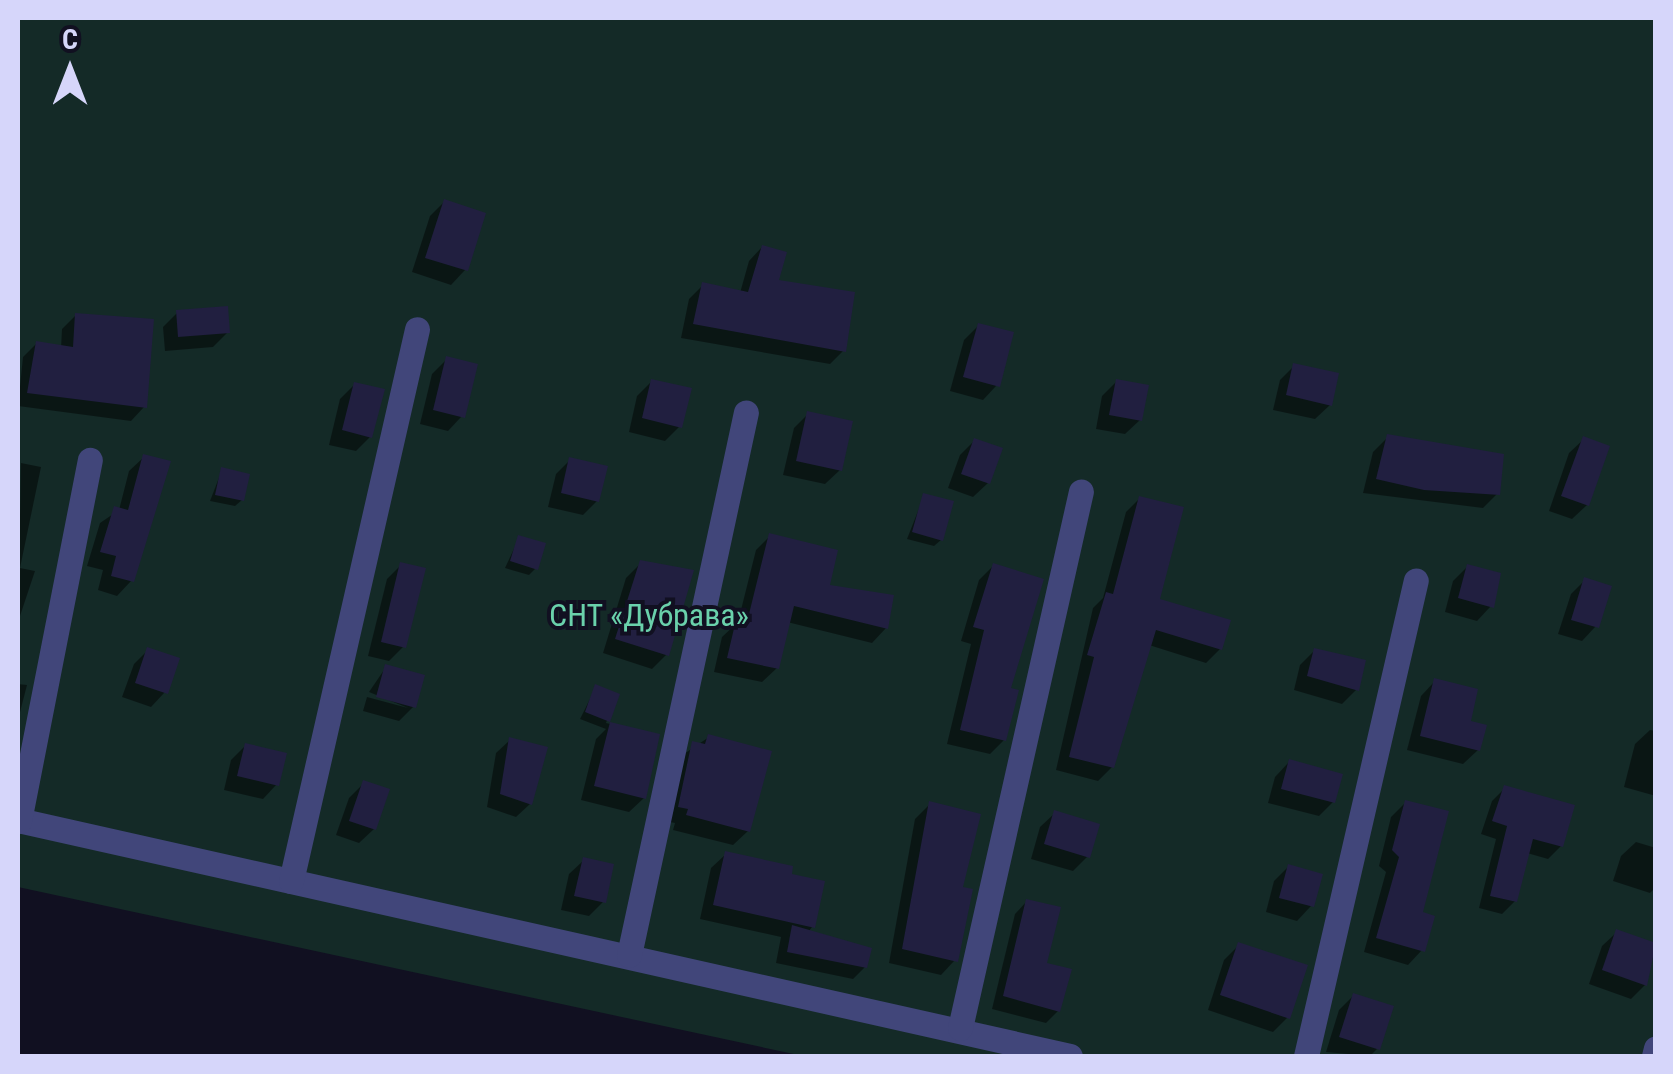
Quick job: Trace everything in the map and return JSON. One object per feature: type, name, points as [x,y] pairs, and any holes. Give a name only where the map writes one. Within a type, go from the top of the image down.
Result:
[{"type":"lane","points":[[292,881],[417,329]]},
{"type":"lane","points":[[629,955],[746,412]]},
{"type":"lane","points":[[90,460],[18,820],[960,1028],[1066,1056]]},
{"type":"lane","points":[[960,1028],[1082,491]]},
{"type":"lane","points":[[1306,1056],[1416,581]]},
{"type":"lane","points":[[1654,1056],[1656,1048]]},
{"type":"green space","name":"СНТ «Дубрава»","points":[[18,18],[1655,18],[1655,1056],[803,1056],[18,887]]},
{"type":"building","points":[[444,199],[486,213],[468,271],[425,258]]},
{"type":"building","points":[[762,245],[787,252],[779,280],[855,292],[846,352],[693,324],[702,282],[748,292]]},
{"type":"building","points":[[228,306],[230,333],[178,337],[176,310]]},
{"type":"building","points":[[75,313],[154,319],[147,408],[27,393],[36,341],[73,347]]},
{"type":"building","points":[[978,323],[1014,332],[1000,387],[963,377]]},
{"type":"building","points":[[446,356],[478,364],[465,418],[433,410]]},
{"type":"building","points":[[1293,363],[1339,373],[1332,406],[1286,395]]},
{"type":"building","points":[[651,379],[692,388],[682,428],[642,418]]},
{"type":"building","points":[[1116,379],[1149,385],[1142,421],[1109,415]]},
{"type":"building","points":[[354,382],[385,389],[372,438],[342,430]]},
{"type":"building","points":[[807,411],[853,421],[842,471],[796,461]]},
{"type":"building","points":[[1387,434],[1504,454],[1500,495],[1424,490],[1376,479]]},
{"type":"building","points":[[1583,436],[1610,446],[1589,506],[1561,496]]},
{"type":"building","points":[[974,438],[1003,448],[990,484],[961,474]]},
{"type":"building","points":[[143,454],[171,461],[134,582],[111,576],[116,556],[100,552],[114,506],[128,510]]},
{"type":"building","points":[[569,457],[608,466],[599,502],[561,493]]},
{"type":"building","points":[[221,467],[250,474],[244,501],[215,495]]},
{"type":"building","points":[[923,493],[954,501],[943,541],[912,532]]},
{"type":"building","points":[[1139,496],[1184,507],[1160,599],[1231,620],[1222,650],[1156,630],[1114,768],[1069,757],[1094,657],[1087,655],[1106,592],[1113,594]]},
{"type":"building","points":[[769,533],[838,550],[830,585],[894,595],[888,629],[794,606],[779,669],[727,658],[736,620],[747,622]]},
{"type":"building","points":[[518,535],[546,543],[538,570],[510,561]]},
{"type":"building","points":[[640,560],[694,570],[669,656],[615,639]]},
{"type":"building","points":[[400,562],[426,568],[406,648],[381,642]]},
{"type":"building","points":[[993,563],[1044,579],[1011,688],[1019,690],[1006,741],[960,730],[984,630],[973,627]]},
{"type":"building","points":[[1467,564],[1501,573],[1494,608],[1458,598]]},
{"type":"building","points":[[1584,577],[1612,586],[1599,628],[1571,620]]},
{"type":"building","points":[[147,647],[180,658],[168,694],[135,683]]},
{"type":"building","points":[[1314,648],[1366,660],[1359,691],[1307,676]]},
{"type":"building","points":[[385,664],[425,675],[416,708],[376,697]]},
{"type":"building","points":[[1434,678],[1478,689],[1471,721],[1487,725],[1480,751],[1420,736]]},
{"type":"building","points":[[595,684],[620,694],[610,722],[585,712]]},
{"type":"building","points":[[610,722],[660,734],[646,799],[594,786]]},
{"type":"building","points":[[708,734],[772,751],[750,832],[686,815],[688,809],[678,807],[692,741],[705,744]]},
{"type":"building","points":[[509,737],[548,747],[532,805],[500,794]]},
{"type":"building","points":[[245,743],[287,753],[279,786],[237,776]]},
{"type":"building","points":[[1289,759],[1343,774],[1335,803],[1281,789]]},
{"type":"building","points":[[363,780],[390,789],[376,830],[349,821]]},
{"type":"building","points":[[1504,785],[1575,805],[1563,847],[1533,839],[1517,902],[1490,896],[1507,826],[1492,821]]},
{"type":"building","points":[[1405,800],[1449,811],[1423,912],[1435,916],[1425,952],[1376,938],[1399,857],[1392,850]]},
{"type":"building","points":[[929,801],[981,814],[963,887],[973,889],[958,962],[902,949]]},
{"type":"building","points":[[1054,810],[1100,824],[1090,858],[1044,844]]},
{"type":"building","points":[[725,851],[793,866],[792,874],[825,881],[815,928],[713,905]]},
{"type":"building","points":[[583,857],[614,864],[606,903],[574,896]]},
{"type":"building","points":[[1288,864],[1323,874],[1314,907],[1279,898]]},
{"type":"building","points":[[1026,899],[1061,907],[1047,963],[1072,969],[1060,1012],[1003,996]]},
{"type":"building","points":[[792,925],[872,948],[867,968],[787,952]]},
{"type":"building","points":[[1616,929],[1656,943],[1647,986],[1602,970]]},
{"type":"building","points":[[1238,942],[1308,965],[1290,1019],[1220,995]]},
{"type":"building","points":[[1353,993],[1394,1006],[1380,1050],[1339,1037]]}]
